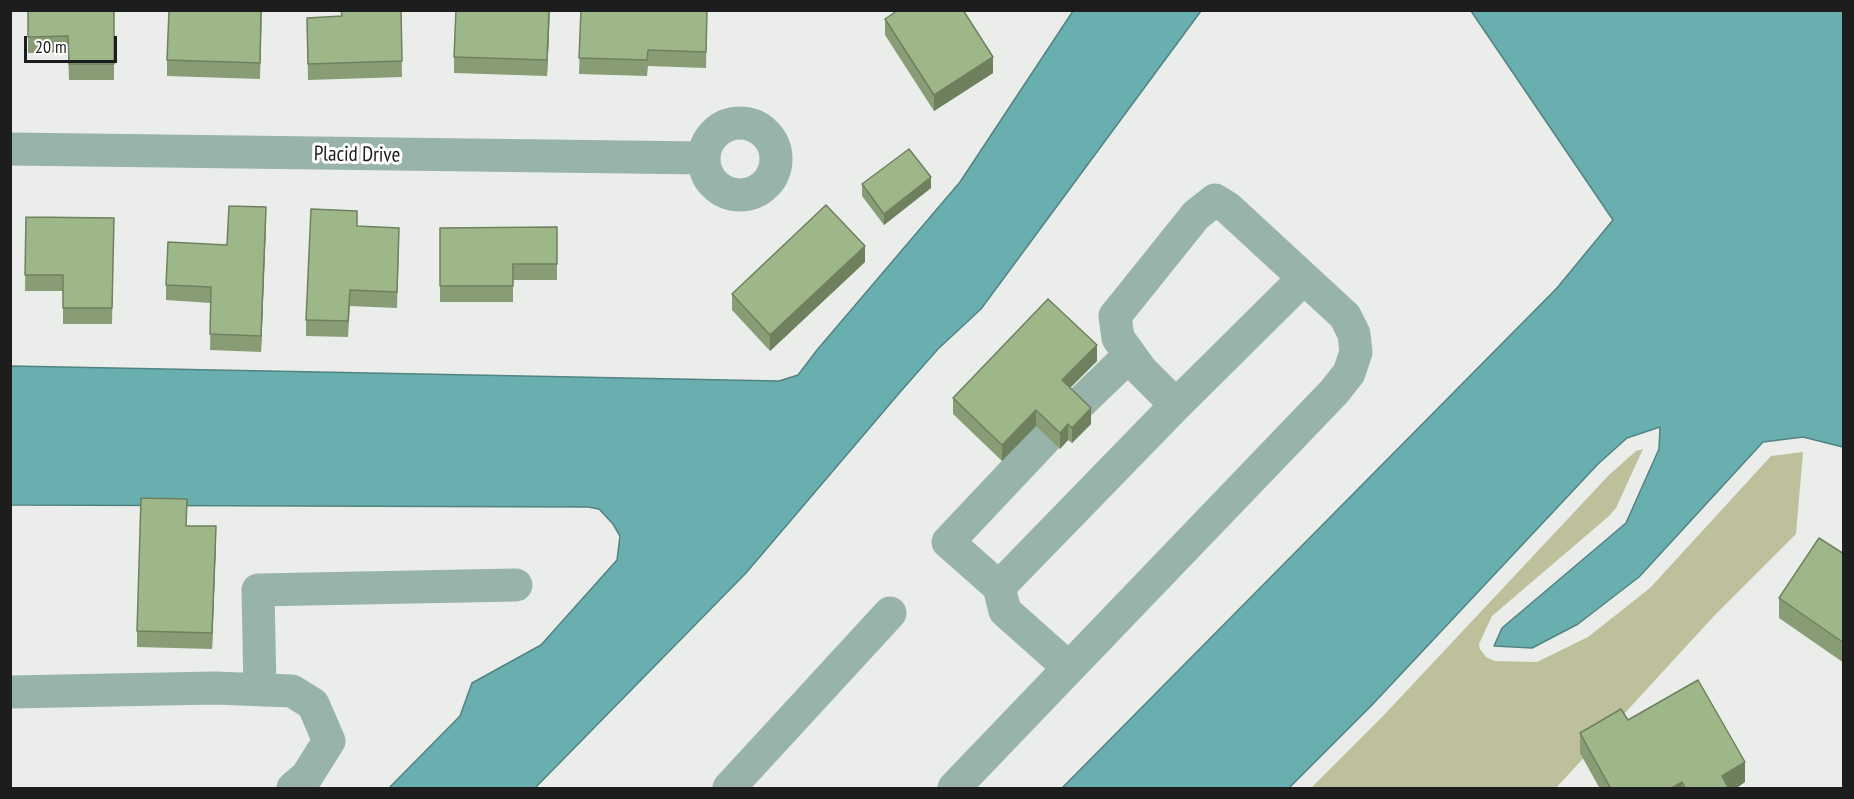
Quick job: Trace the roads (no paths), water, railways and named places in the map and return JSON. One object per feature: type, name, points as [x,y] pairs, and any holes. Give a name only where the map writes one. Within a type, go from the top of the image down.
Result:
[{"type":"street","name":"Placid Drive","points":[[10,149],[703,158]]},
{"type":"street","points":[[954,789],[1334,392],[1349,373],[1356,352],[1354,334],[1345,316],[1228,208],[1215,200],[1196,214],[1115,316],[1118,338],[1141,370],[1176,405]]},
{"type":"street","points":[[999,587],[1176,405],[1304,278]]},
{"type":"street","points":[[1076,407],[1130,355]]},
{"type":"street","points":[[1045,439],[948,542],[999,587],[1005,610],[1069,668]]},
{"type":"street","points":[[260,690],[258,590],[516,585]]},
{"type":"street","points":[[729,789],[890,614]]},
{"type":"street","points":[[10,692],[215,688],[292,691],[313,704],[328,741],[307,776],[293,789]]},
{"type":"water","points":[[1073,11],[1201,11],[981,309],[938,349],[746,573],[535,788],[389,788],[460,716],[472,683],[541,645],[617,560],[620,536],[613,524],[599,509],[588,507],[11,505],[11,366],[779,381],[798,375],[960,182]]},
{"type":"water","points":[[1471,11],[1843,11],[1843,447],[1803,437],[1763,442],[1639,577],[1578,624],[1532,648],[1494,646],[1502,628],[1626,523],[1659,449],[1660,427],[1627,438],[1598,464],[1372,705],[1289,788],[1062,788],[1557,288],[1613,220]]}]
